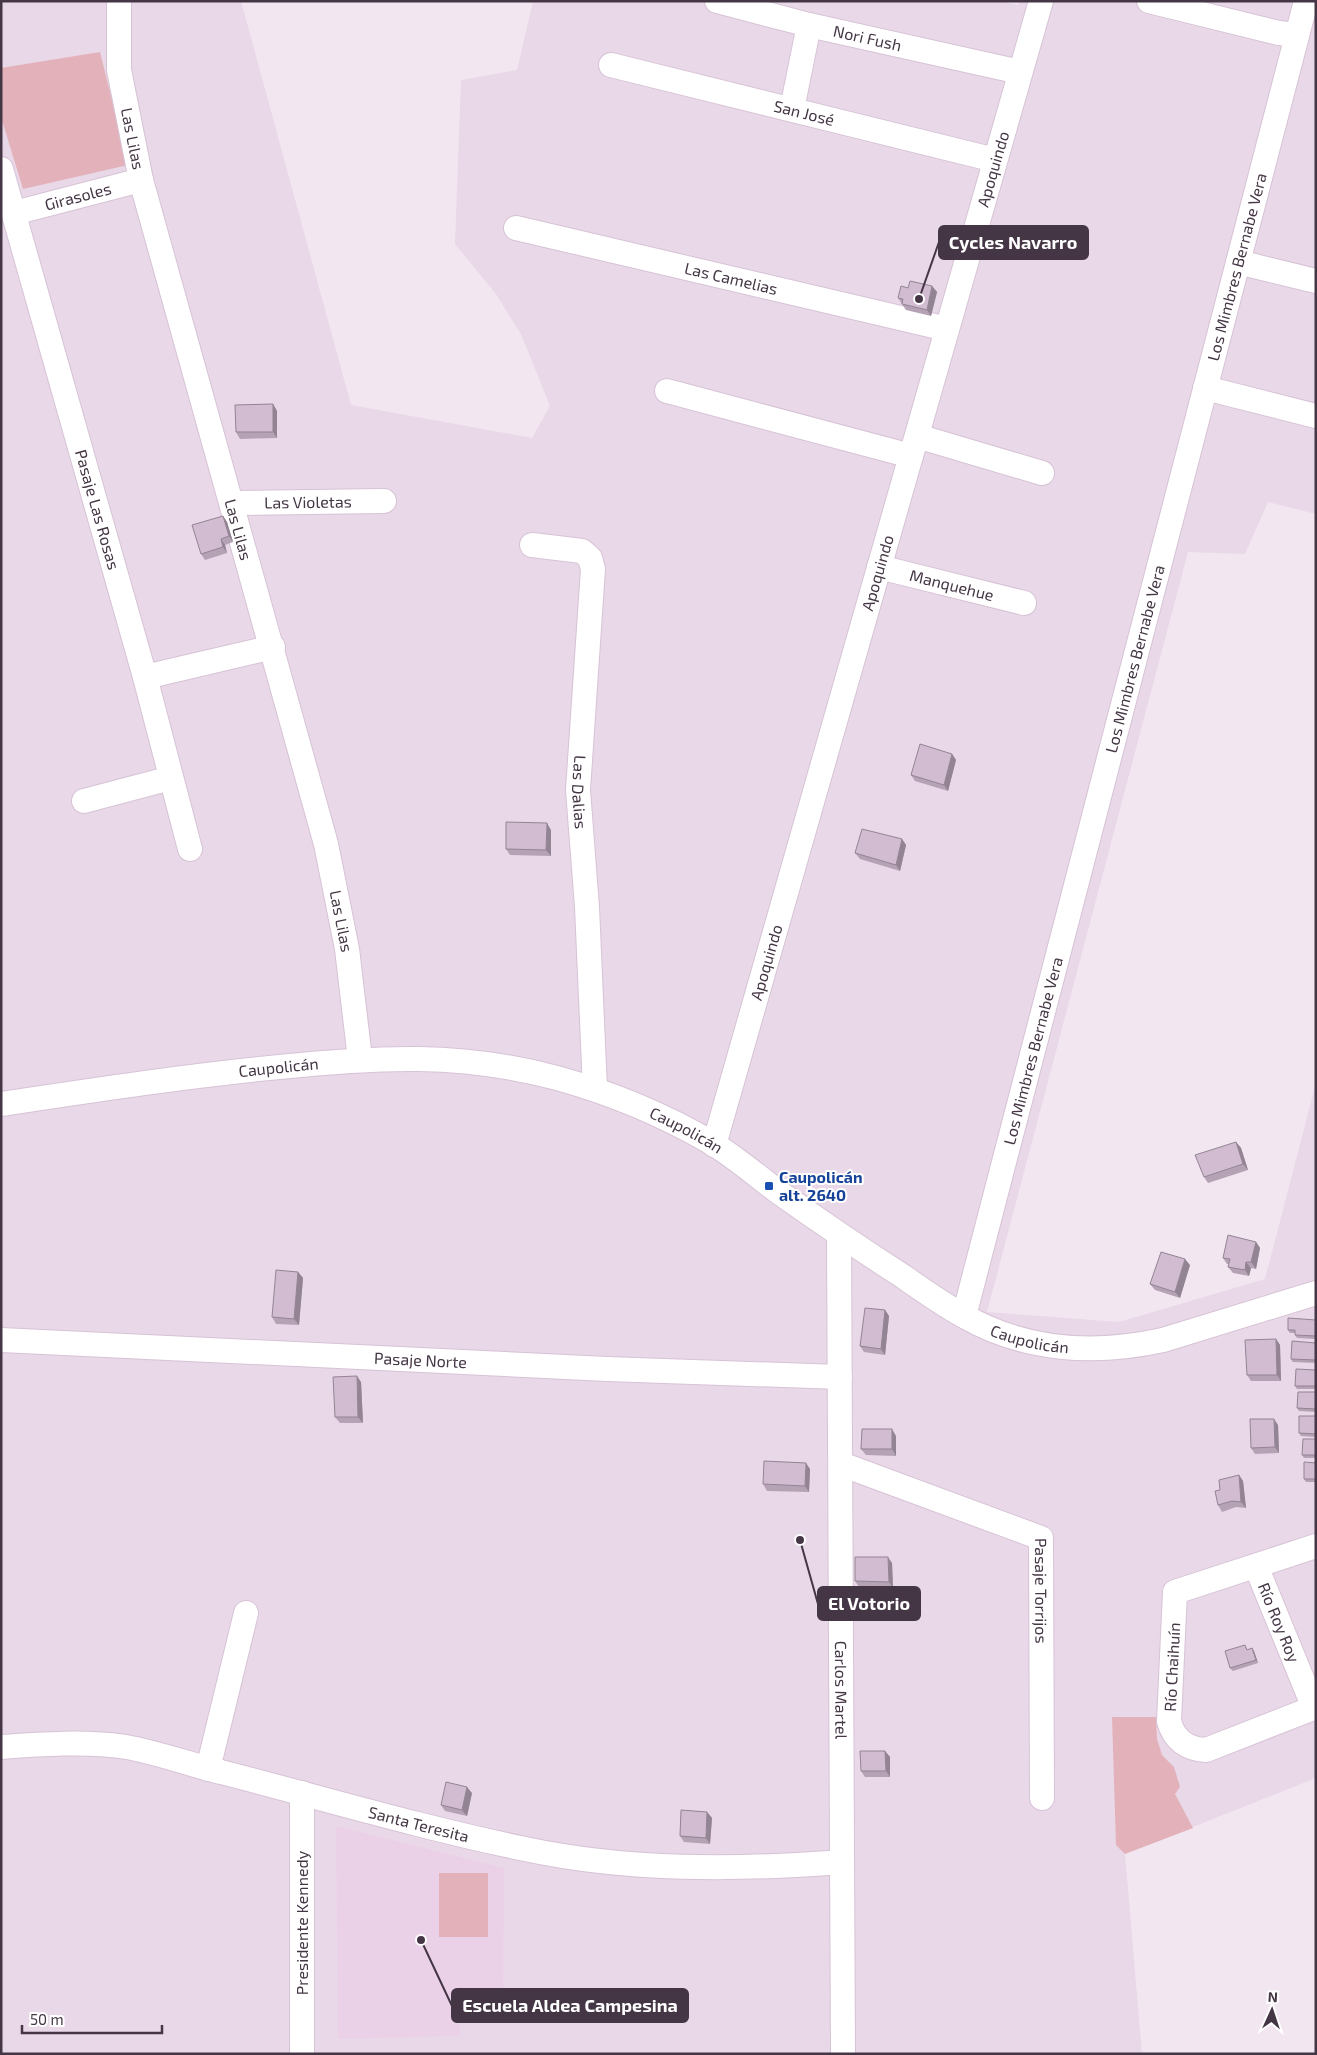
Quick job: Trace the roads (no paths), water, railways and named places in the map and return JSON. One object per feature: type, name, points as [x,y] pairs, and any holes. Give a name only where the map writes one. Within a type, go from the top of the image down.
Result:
[{"type":"street","name":"Las Lilas","points":[[119,1],[119,70],[141,180],[313,792],[338,896],[354,995],[360,1059]]},
{"type":"street","name":"Nori Fush","points":[[716,1],[809,25],[1020,72]]},
{"type":"street","name":"Apoquindo","points":[[714,1144],[1041,1]]},
{"type":"street","points":[[1149,1],[1279,33],[1297,35]]},
{"type":"street","name":"Los Mimbres Bernabe Vera","points":[[964,1316],[1306,1]]},
{"type":"street","points":[[792,109],[809,25]]},
{"type":"street","name":"San José","points":[[611,65],[995,160]]},
{"type":"street","name":"Pasaje Las Rosas","points":[[1,169],[145,677],[190,849]]},
{"type":"street","name":"Girasoles","points":[[14,213],[141,180]]},
{"type":"street","name":"Las Camelias","points":[[516,228],[947,329]]},
{"type":"street","points":[[1238,262],[1316,281]]},
{"type":"street","points":[[1205,388],[1316,416]]},
{"type":"street","points":[[667,391],[1042,473]]},
{"type":"street","name":"Las Violetas","points":[[232,503],[384,501]]},
{"type":"street","name":"Las Dalias","points":[[532,545],[582,551],[590,558],[593,569],[578,790],[595,1089]]},
{"type":"street","name":"Manquehue","points":[[879,566],[1024,603]]},
{"type":"street","points":[[145,677],[273,647]]},
{"type":"street","points":[[84,801],[171,778]]},
{"type":"street","name":"Caupolicán","points":[[1,1104],[196,1075],[360,1059],[400,1057],[479,1062],[518,1069],[595,1089],[663,1118],[714,1144],[840,1236],[964,1316],[988,1328],[1040,1344],[1067,1348],[1109,1349],[1163,1340],[1316,1294]]},
{"type":"street","name":"Carlos Martel","points":[[840,1236],[843,2054]]},
{"type":"street","name":"Pasaje Norte","points":[[1,1340],[597,1368],[840,1377]]},
{"type":"street","name":"Pasaje Torrijos","points":[[841,1464],[1041,1538],[1042,1798]]},
{"type":"street","name":"Río Chaihuín","points":[[1315,1707],[1206,1750],[1190,1747],[1183,1743],[1172,1730],[1169,1712],[1175,1592],[1316,1546]]},
{"type":"street","name":"Río Roy Roy","points":[[1256,1566],[1315,1707]]},
{"type":"street","points":[[208,1769],[246,1613]]},
{"type":"street","name":"Santa Teresita","points":[[1,1747],[53,1744],[126,1747],[526,1850],[599,1860],[745,1868],[842,1862]]},
{"type":"street","name":"Presidente Kennedy","points":[[302,1793],[302,2054]]},
{"type":"place","name":"Cycles Navarro","points":[[919,299]]},
{"type":"place","name":"Caupolicán alt. 2640","points":[[769,1186]]},
{"type":"place","name":"El Votorio","points":[[800,1540]]},
{"type":"place","name":"Escuela Aldea Campesina","points":[[421,1940]]}]
